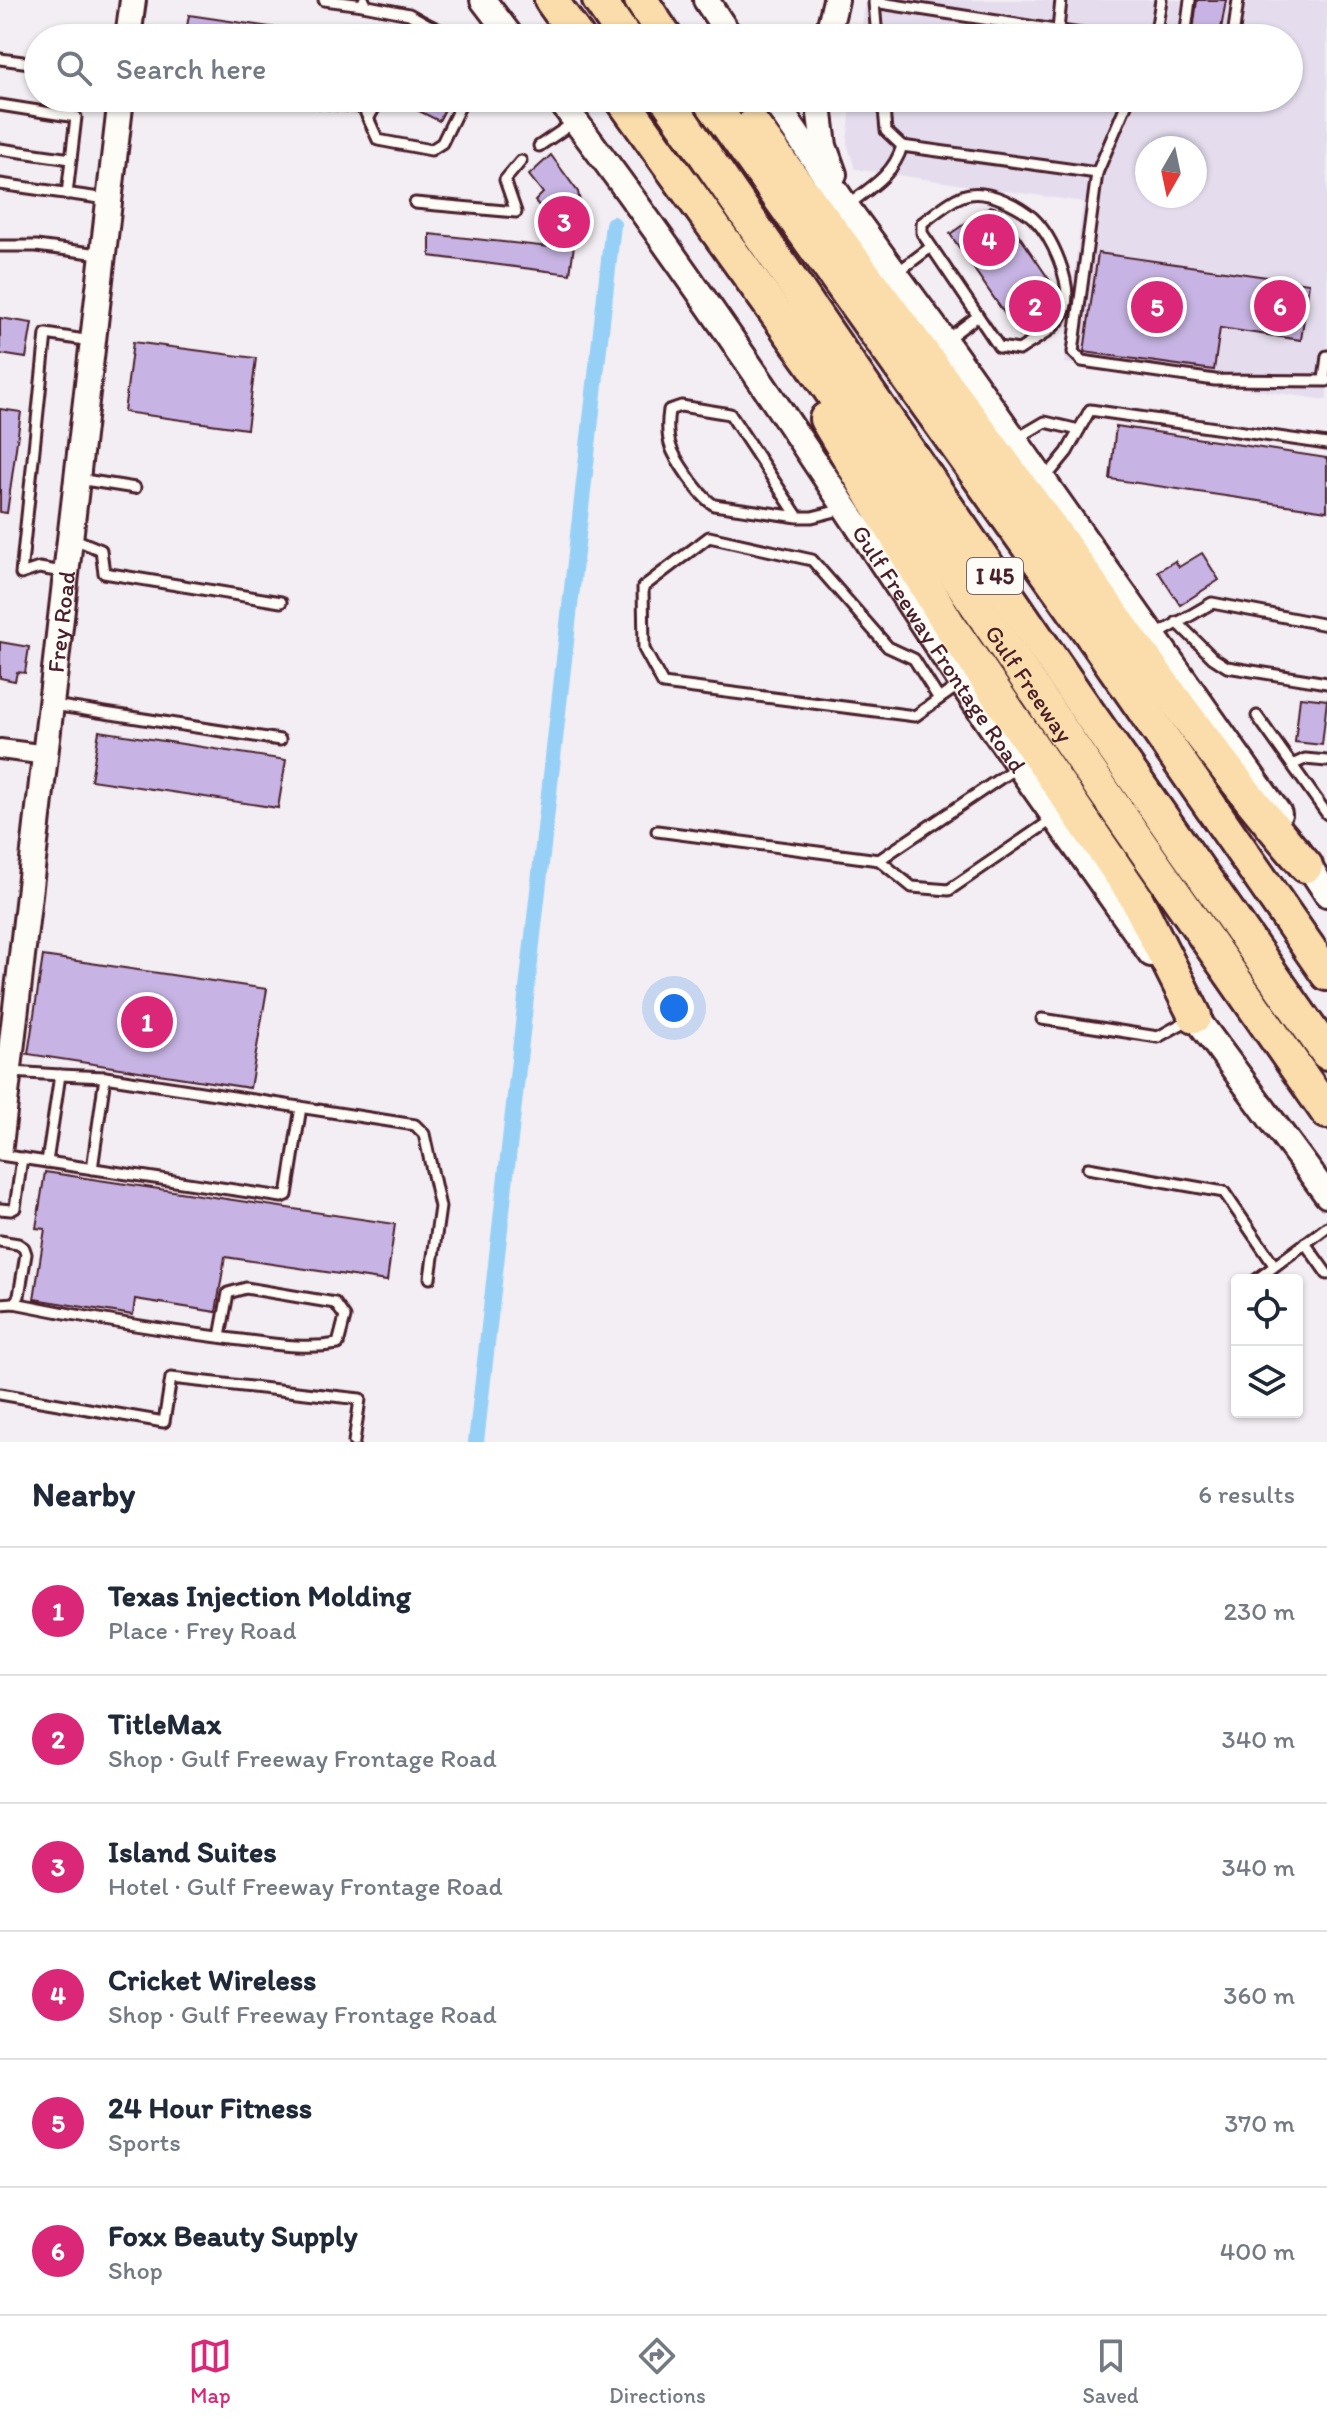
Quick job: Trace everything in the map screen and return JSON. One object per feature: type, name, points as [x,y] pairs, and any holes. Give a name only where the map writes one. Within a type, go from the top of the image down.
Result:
[{"type":"highway","points":[[551,0],[568,24]]},
{"type":"highway","points":[[599,0],[615,24]]},
{"type":"highway","points":[[641,0],[657,24]]},
{"type":"highway","name":"Gulf Freeway","points":[[631,112],[811,362],[1327,1112]]},
{"type":"highway","name":"Gulf Freeway","points":[[676,112],[1088,712],[1327,1053]]},
{"type":"highway","name":"I 45","points":[[718,112],[1095,640],[1327,974]]},
{"type":"highway","points":[[743,112],[931,363],[1135,645],[1271,826],[1306,866]]},
{"type":"highway","points":[[811,362],[822,412],[948,623],[1135,896],[1195,1016]]},
{"type":"main road","points":[[130,24],[133,0]]},
{"type":"main road","points":[[483,0],[498,24]]},
{"type":"main road","points":[[706,0],[722,24]]},
{"type":"main road","points":[[820,24],[821,0]]},
{"type":"main road","points":[[830,24],[836,0]]},
{"type":"main road","name":"Frey Road","points":[[1,1131],[8,1019],[47,755],[119,112]]},
{"type":"main road","name":"Gulf Freeway Frontage Road","points":[[568,112],[641,207],[1055,817],[1195,1016],[1327,1195]]},
{"type":"main road","points":[[782,112],[1276,807],[1306,866],[1327,894]]},
{"type":"main road","points":[[818,112],[824,146],[846,206]]},
{"type":"street","points":[[0,749],[47,755]]},
{"type":"lane","points":[[324,0],[364,2],[409,14],[425,23]]},
{"type":"lane","points":[[1059,24],[1061,0]]},
{"type":"lane","points":[[1157,24],[1161,0]]},
{"type":"lane","points":[[1187,24],[1190,0]]},
{"type":"lane","points":[[1235,24],[1238,0]]},
{"type":"lane","points":[[876,24],[875,1],[1020,24]]},
{"type":"lane","points":[[0,59],[24,62]]},
{"type":"lane","points":[[0,105],[24,109]]},
{"type":"lane","points":[[44,112],[76,117],[67,194]]},
{"type":"lane","points":[[365,112],[378,140],[431,150],[442,143],[457,112]]},
{"type":"lane","points":[[368,119],[372,112]]},
{"type":"lane","points":[[884,112],[886,131],[902,146],[1097,173]]},
{"type":"lane","points":[[1123,112],[1097,173],[1073,352],[1077,358],[1215,380],[1325,380],[1327,356]]},
{"type":"lane","points":[[539,146],[575,121]]},
{"type":"lane","points":[[846,206],[883,178],[897,163],[902,146]]},
{"type":"lane","points":[[0,149],[71,159]]},
{"type":"lane","points":[[415,203],[516,212],[505,180],[521,161]]},
{"type":"lane","points":[[0,184],[110,199]]},
{"type":"lane","points":[[972,194],[998,198],[1033,218],[1058,255],[1067,295],[1065,311],[1055,325],[1019,350],[999,347],[978,316],[922,233],[922,223],[972,194]]},
{"type":"lane","points":[[0,246],[36,246],[105,254]]},
{"type":"lane","points":[[895,274],[931,247]]},
{"type":"lane","points":[[944,341],[978,316]]},
{"type":"lane","points":[[68,573],[39,568],[21,574],[46,334],[95,342]]},
{"type":"lane","points":[[798,517],[730,414],[681,406],[669,410],[666,429],[671,453],[705,499],[714,505],[798,517],[812,517],[847,508]]},
{"type":"lane","points":[[1044,480],[1067,452],[1090,410],[1327,444]]},
{"type":"lane","points":[[1015,439],[1045,422],[1079,430]]},
{"type":"lane","points":[[78,479],[135,488]]},
{"type":"lane","points":[[939,699],[914,659],[888,647],[812,560],[709,537],[643,587],[644,649],[663,684],[915,716],[962,683]]},
{"type":"lane","points":[[72,538],[101,550],[104,573],[281,602]]},
{"type":"lane","points":[[1155,636],[1212,603],[1327,625]]},
{"type":"lane","points":[[1177,622],[1213,658],[1227,667],[1327,683]]},
{"type":"lane","points":[[53,705],[280,740]]},
{"type":"lane","points":[[1257,716],[1327,814]]},
{"type":"lane","points":[[1292,765],[1305,759],[1327,761]]},
{"type":"lane","points":[[879,860],[1019,765]]},
{"type":"lane","points":[[657,831],[879,860],[912,887],[949,890],[1055,817]]},
{"type":"lane","points":[[1042,1019],[1158,1037],[1195,1016]]},
{"type":"lane","points":[[4,1071],[105,1077],[415,1125],[424,1134],[440,1207],[430,1278]]},
{"type":"lane","points":[[47,1162],[60,1075]]},
{"type":"lane","points":[[92,1169],[105,1077]]},
{"type":"lane","points":[[0,1155],[282,1197],[287,1195],[301,1107]]},
{"type":"lane","points":[[0,1209],[15,1208],[22,1158]]},
{"type":"lane","points":[[1088,1168],[1224,1192],[1274,1265]]},
{"type":"lane","points":[[1263,1274],[1327,1227]]},
{"type":"lane","points":[[0,1241],[18,1244],[26,1254],[19,1296],[14,1303]]},
{"type":"lane","points":[[1305,1243],[1327,1274]]},
{"type":"lane","points":[[0,1304],[14,1303],[162,1330],[220,1337],[319,1348],[338,1344],[345,1317],[335,1303],[246,1288],[228,1293],[220,1337]]},
{"type":"lane","points":[[0,1394],[164,1422],[171,1378],[360,1399],[354,1442]]},
{"type":"shaded area","points":[[866,0],[1327,0],[1327,400],[1064,363],[1083,202],[855,169],[847,143],[850,112],[1303,112],[1303,24],[862,24]]},
{"type":"building","points":[[1197,0],[1226,0],[1222,24],[1194,24]]},
{"type":"building","points":[[189,15],[250,24],[187,24]]},
{"type":"building","points":[[421,112],[444,112],[439,121]]},
{"type":"building","points":[[551,155],[578,192],[580,202],[570,274],[430,256],[430,234],[549,247],[552,205],[542,209],[535,201],[543,193],[529,175]]},
{"type":"building","points":[[990,206],[1001,209],[1059,294],[1056,311],[1020,336],[950,234]]},
{"type":"building","points":[[1098,253],[1309,283],[1301,340],[1220,328],[1214,370],[1084,352]]},
{"type":"building","points":[[0,318],[32,323],[26,358],[0,354]]},
{"type":"building","points":[[133,342],[256,358],[247,429],[124,412]]},
{"type":"building","points":[[0,409],[21,412],[7,513],[0,512]]},
{"type":"building","points":[[1116,426],[1327,458],[1327,511],[1110,479]]},
{"type":"building","points":[[1202,553],[1219,580],[1180,605],[1158,571],[1175,561],[1179,567]]},
{"type":"building","points":[[0,642],[29,647],[25,673],[17,672],[15,681],[0,678]]},
{"type":"building","points":[[1300,697],[1327,700],[1322,745],[1295,742]]},
{"type":"building","points":[[99,731],[286,760],[278,808],[91,780]]},
{"type":"building","points":[[43,956],[267,989],[250,1088],[28,1054]]},
{"type":"building","points":[[45,1172],[395,1224],[387,1281],[225,1257],[216,1312],[135,1299],[133,1315],[34,1299],[45,1229],[36,1228]]},
{"type":"waterway","points":[[476,1442],[613,224]]},
{"type":"place","name":"Island Suites","points":[[564,222]]},
{"type":"place","name":"Cricket Wireless","points":[[989,240]]},
{"type":"place","name":"TitleMax","points":[[1035,306]]},
{"type":"place","name":"Foxx Beauty Supply","points":[[1280,306]]},
{"type":"place","name":"24 Hour Fitness","points":[[1157,307]]},
{"type":"place","name":"Texas Injection Molding","points":[[147,1022]]}]
